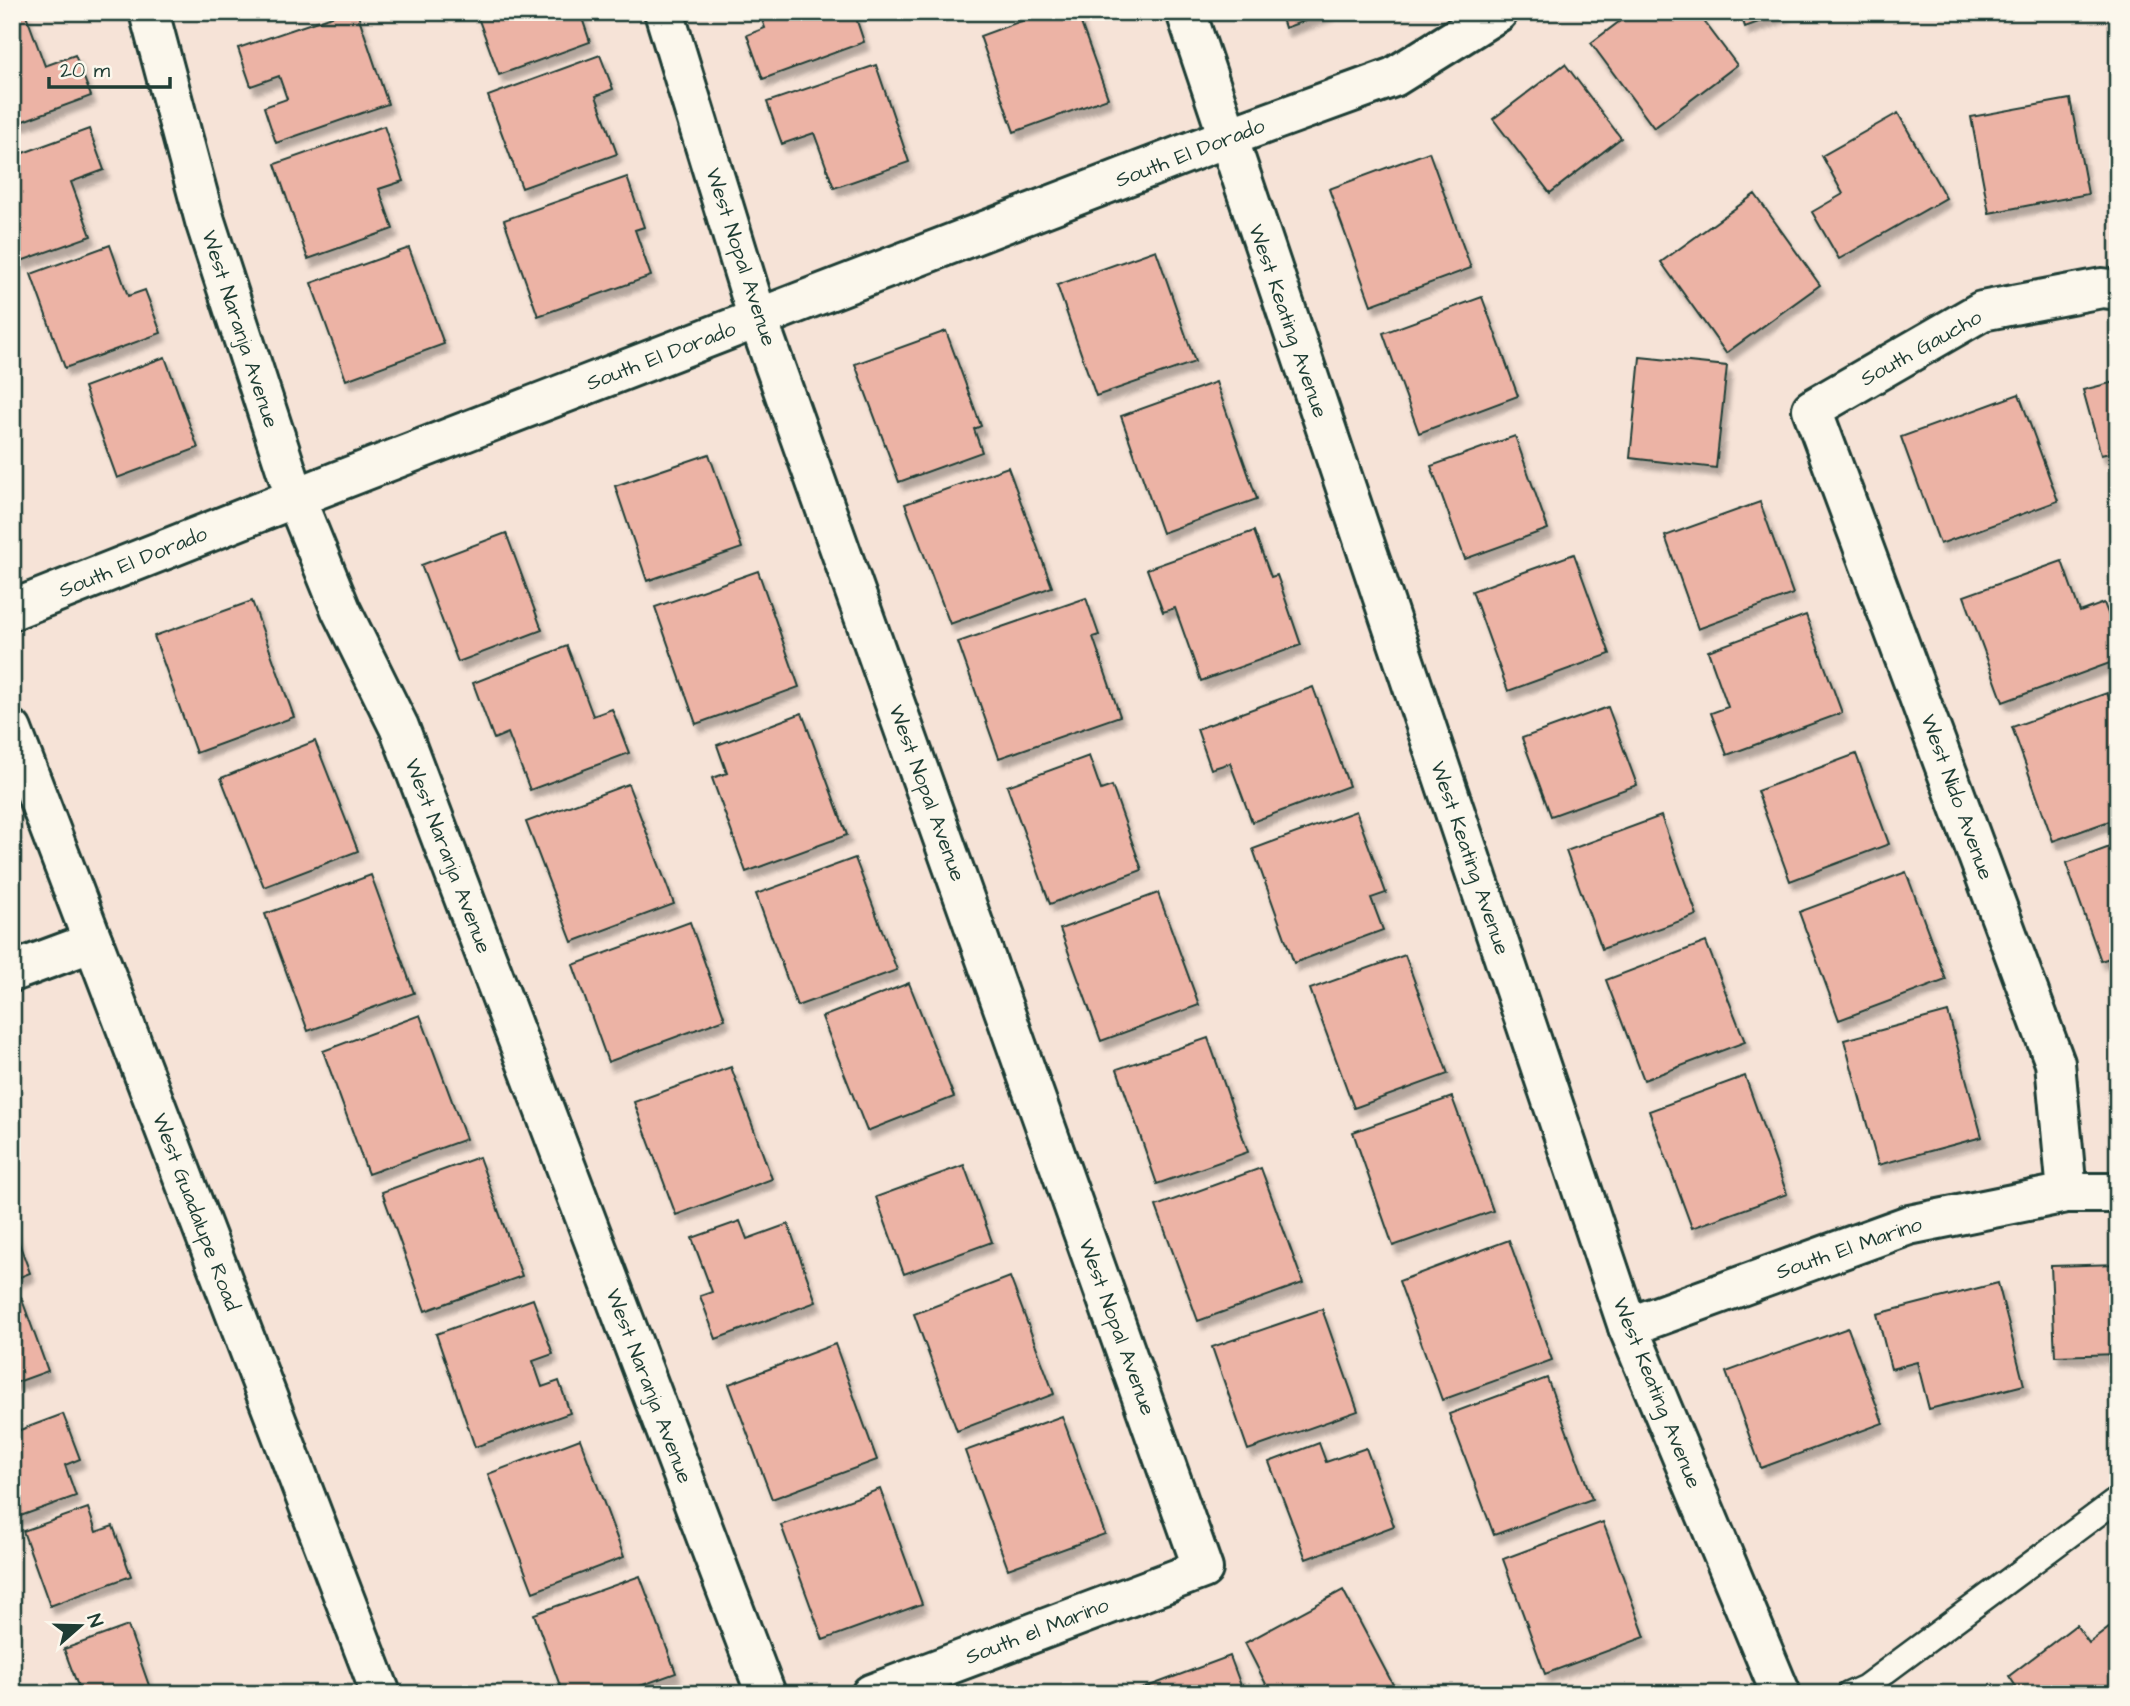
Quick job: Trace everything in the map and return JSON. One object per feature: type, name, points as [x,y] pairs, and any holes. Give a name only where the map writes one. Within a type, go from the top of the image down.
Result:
[{"type":"street","name":"West Naranja Avenue","points":[[149,12],[205,221],[295,497],[341,610],[399,727],[766,1694]]},
{"type":"street","name":"West Nopal Avenue","points":[[664,12],[758,319],[1203,1569]]},
{"type":"street","name":"West Keating Avenue","points":[[1185,12],[1628,1327],[1781,1694]]},
{"type":"street","name":"South El Dorado","points":[[12,610],[295,497],[1226,138],[1394,77],[1497,12]]},
{"type":"street","name":"South Gaucho","points":[[1812,409],[1982,311],[2102,288],[2118,290]]},
{"type":"street","name":"West Nido Avenue","points":[[1812,409],[2055,1063],[2067,1193]]},
{"type":"street","name":"West Guadalupe Road","points":[[12,730],[381,1694]]},
{"type":"street","points":[[12,972],[93,942]]},
{"type":"street","name":"South El Marino","points":[[1628,1327],[1909,1225],[2067,1193],[2118,1193]]},
{"type":"street","name":"South el Marino","points":[[871,1694],[1203,1569]]},
{"type":"lane","points":[[1849,1694],[1865,1687],[2118,1499]]},
{"type":"building","points":[[25,12],[45,66],[75,55],[91,96],[12,125],[12,17]]},
{"type":"building","points":[[344,12],[357,12],[388,104],[276,143],[264,107],[287,99],[279,76],[251,86],[238,48]]},
{"type":"building","points":[[476,12],[580,12],[590,42],[499,75]]},
{"type":"building","points":[[759,12],[854,12],[864,42],[763,79],[747,35],[765,28]]},
{"type":"building","points":[[1046,12],[1077,12],[1108,98],[1014,132],[980,36]]},
{"type":"building","points":[[1280,12],[1329,12],[1285,28]]},
{"type":"building","points":[[1632,12],[1697,12],[1737,65],[1654,128],[1591,43]]},
{"type":"building","points":[[1740,12],[1786,12],[1745,27]]},
{"type":"building","points":[[600,55],[613,89],[596,96],[617,154],[522,188],[488,96]]},
{"type":"building","points":[[1565,64],[1621,138],[1550,193],[1493,119]]},
{"type":"building","points":[[876,65],[909,162],[834,188],[814,133],[782,144],[767,102]]},
{"type":"building","points":[[2070,99],[2088,194],[1989,213],[1971,117]]},
{"type":"building","points":[[2118,100],[2118,212],[2114,212],[2112,101]]},
{"type":"building","points":[[1898,113],[1946,198],[1839,259],[1812,212],[1843,194],[1822,156]]},
{"type":"building","points":[[384,126],[403,181],[379,189],[393,229],[308,259],[275,164]]},
{"type":"building","points":[[89,129],[104,170],[71,182],[91,236],[21,261],[12,237],[12,157]]},
{"type":"building","points":[[1429,152],[1471,268],[1371,305],[1329,189]]},
{"type":"building","points":[[627,177],[644,227],[635,230],[651,276],[538,316],[504,220]]},
{"type":"building","points":[[1755,194],[1820,285],[1726,353],[1661,262]]},
{"type":"building","points":[[110,245],[128,296],[145,290],[161,333],[65,368],[31,274]]},
{"type":"building","points":[[409,248],[444,344],[346,380],[311,283]]},
{"type":"building","points":[[1156,250],[1195,362],[1096,396],[1057,285]]},
{"type":"building","points":[[1482,297],[1518,396],[1419,433],[1383,333]]},
{"type":"building","points":[[946,331],[981,426],[974,429],[982,452],[899,482],[855,364]]},
{"type":"building","points":[[165,357],[198,448],[117,478],[84,387]]},
{"type":"building","points":[[1640,357],[1727,366],[1716,468],[1630,458]]},
{"type":"building","points":[[2118,381],[2118,451],[2101,455],[2083,390]]},
{"type":"building","points":[[1216,382],[1257,499],[1162,533],[1121,416]]},
{"type":"building","points":[[2019,394],[2058,501],[1940,544],[1901,437]]},
{"type":"building","points":[[1515,436],[1548,529],[1465,559],[1431,466]]},
{"type":"building","points":[[709,454],[742,548],[647,581],[615,486]]},
{"type":"building","points":[[1008,467],[1052,587],[950,624],[905,504]]},
{"type":"building","points":[[1760,502],[1793,594],[1698,629],[1665,536]]},
{"type":"building","points":[[1254,531],[1271,577],[1277,575],[1301,645],[1201,681],[1175,608],[1163,612],[1147,569]]},
{"type":"building","points":[[506,533],[542,630],[458,662],[421,565]]},
{"type":"building","points":[[1574,554],[1610,654],[1508,691],[1472,591]]},
{"type":"building","points":[[2062,561],[2080,612],[2104,603],[2118,640],[2118,660],[2003,702],[1964,596]]},
{"type":"building","points":[[758,571],[799,687],[696,724],[655,607]]},
{"type":"building","points":[[1086,598],[1099,635],[1093,637],[1120,716],[999,758],[958,642]]},
{"type":"building","points":[[252,601],[294,717],[196,753],[154,636]]},
{"type":"building","points":[[1806,615],[1842,713],[1727,755],[1711,713],[1728,707],[1708,651]]},
{"type":"building","points":[[567,646],[593,716],[612,709],[629,753],[530,790],[508,733],[494,739],[473,683]]},
{"type":"building","points":[[1313,687],[1349,786],[1252,822],[1230,763],[1211,769],[1197,729]]},
{"type":"building","points":[[2107,693],[2118,723],[2118,818],[2053,841],[2012,727]]},
{"type":"building","points":[[1608,707],[1637,785],[1551,816],[1522,738]]},
{"type":"building","points":[[802,713],[847,835],[746,872],[712,778],[727,773],[717,745]]},
{"type":"building","points":[[315,741],[358,851],[264,887],[221,778]]},
{"type":"building","points":[[1856,754],[1889,844],[1790,881],[1757,791]]},
{"type":"building","points":[[1089,756],[1101,790],[1112,786],[1142,870],[1050,904],[1007,786]]},
{"type":"building","points":[[628,784],[674,904],[572,942],[526,822]]},
{"type":"building","points":[[1356,811],[1386,893],[1371,898],[1383,930],[1294,963],[1253,849]]},
{"type":"building","points":[[1661,816],[1697,915],[1602,949],[1566,851]]},
{"type":"building","points":[[2118,844],[2118,955],[2101,961],[2066,863]]},
{"type":"building","points":[[855,858],[897,970],[797,1006],[756,894]]},
{"type":"building","points":[[1906,872],[1946,980],[1839,1020],[1799,912]]},
{"type":"building","points":[[371,875],[414,993],[308,1031],[265,914]]},
{"type":"building","points":[[1158,893],[1199,1005],[1101,1041],[1060,929]]},
{"type":"building","points":[[690,922],[725,1019],[608,1062],[573,965]]},
{"type":"building","points":[[1706,942],[1745,1042],[1644,1080],[1606,980]]},
{"type":"building","points":[[1405,955],[1448,1074],[1354,1108],[1310,989]]},
{"type":"building","points":[[909,983],[954,1097],[867,1131],[822,1017]]},
{"type":"building","points":[[1948,1012],[1982,1137],[1878,1165],[1844,1040]]},
{"type":"building","points":[[420,1015],[466,1139],[368,1174],[323,1051]]},
{"type":"building","points":[[1208,1038],[1248,1152],[1157,1184],[1117,1069]]},
{"type":"building","points":[[731,1067],[772,1179],[676,1215],[634,1102]]},
{"type":"building","points":[[1745,1076],[1787,1194],[1692,1228],[1649,1111]]},
{"type":"building","points":[[1452,1097],[1493,1211],[1393,1246],[1353,1132]]},
{"type":"building","points":[[479,1157],[522,1276],[425,1311],[382,1192]]},
{"type":"building","points":[[964,1165],[992,1242],[904,1274],[876,1197]]},
{"type":"building","points":[[1261,1168],[1303,1283],[1198,1321],[1156,1206]]},
{"type":"building","points":[[740,1221],[747,1239],[788,1224],[816,1302],[716,1339],[700,1296],[712,1292],[692,1238]]},
{"type":"building","points":[[12,1224],[30,1273],[12,1280]]},
{"type":"building","points":[[1509,1240],[1552,1360],[1442,1400],[1399,1281]]},
{"type":"building","points":[[2118,1264],[2118,1354],[2055,1356],[2051,1266]]},
{"type":"building","points":[[1010,1277],[1054,1394],[957,1431],[914,1314]]},
{"type":"building","points":[[1998,1283],[2024,1385],[1929,1409],[1917,1362],[1891,1369],[1877,1314]]},
{"type":"building","points":[[21,1297],[48,1371],[12,1384],[12,1301]]},
{"type":"building","points":[[533,1299],[553,1354],[533,1361],[542,1387],[559,1381],[570,1413],[475,1447],[436,1334]]},
{"type":"building","points":[[1322,1309],[1358,1411],[1248,1450],[1212,1347]]},
{"type":"building","points":[[1848,1328],[1883,1423],[1761,1468],[1726,1372]]},
{"type":"building","points":[[835,1344],[877,1460],[772,1499],[729,1384]]},
{"type":"building","points":[[1547,1378],[1592,1499],[1494,1535],[1449,1414]]},
{"type":"building","points":[[63,1414],[80,1459],[65,1465],[76,1496],[12,1519],[12,1433]]},
{"type":"building","points":[[1062,1416],[1105,1534],[1008,1569],[965,1451]]},
{"type":"building","points":[[580,1439],[624,1557],[533,1592],[488,1474]]},
{"type":"building","points":[[1319,1443],[1326,1462],[1366,1448],[1394,1526],[1306,1559],[1269,1462]]},
{"type":"building","points":[[880,1489],[922,1604],[823,1640],[781,1525]]},
{"type":"building","points":[[88,1508],[96,1532],[113,1526],[131,1576],[50,1606],[23,1531]]},
{"type":"building","points":[[1603,1522],[1645,1637],[1545,1674],[1503,1559]]},
{"type":"building","points":[[640,1576],[676,1673],[618,1694],[563,1694],[534,1614]]},
{"type":"building","points":[[1343,1590],[1398,1694],[1271,1694],[1245,1643]]},
{"type":"building","points":[[2118,1621],[2118,1694],[2021,1694],[2009,1676],[2076,1625],[2089,1643]]},
{"type":"building","points":[[128,1626],[152,1694],[81,1694],[64,1649]]},
{"type":"building","points":[[1230,1656],[1244,1694],[1128,1694]]}]
